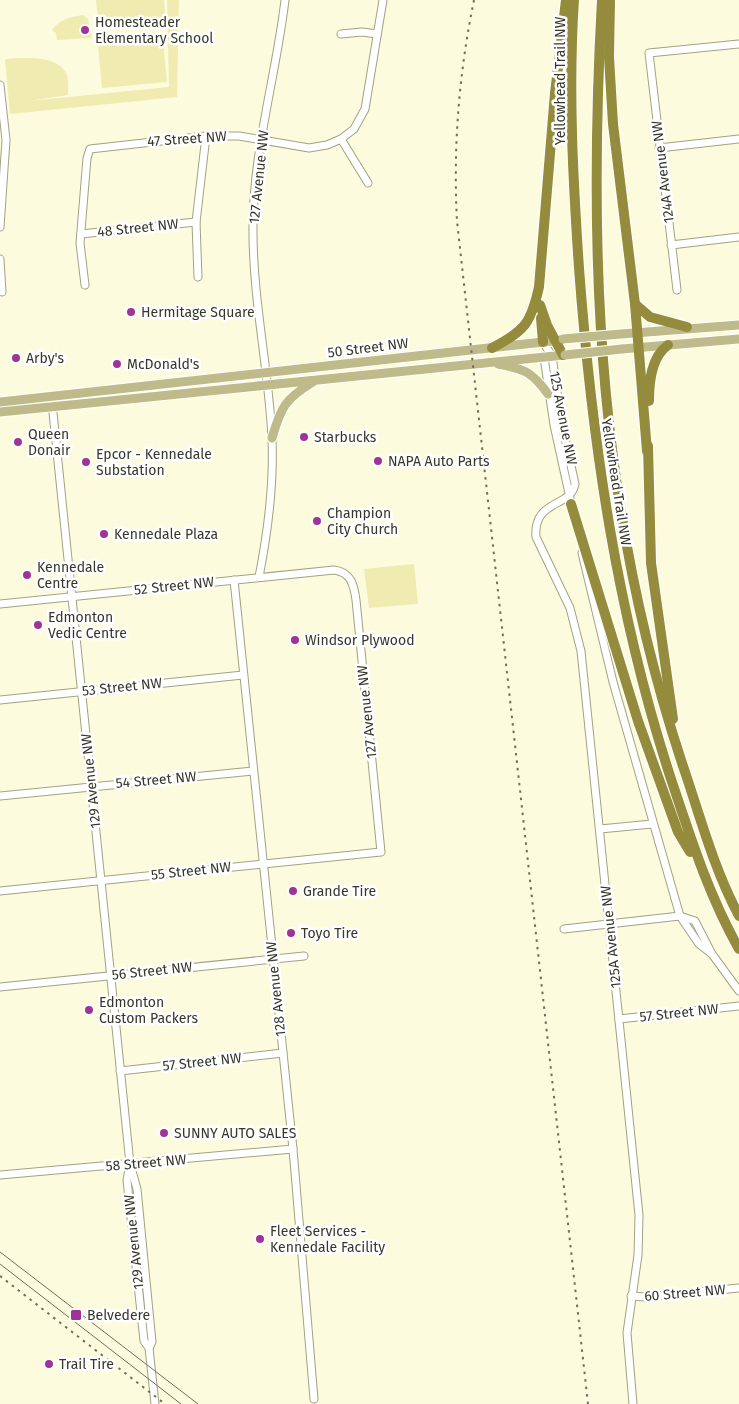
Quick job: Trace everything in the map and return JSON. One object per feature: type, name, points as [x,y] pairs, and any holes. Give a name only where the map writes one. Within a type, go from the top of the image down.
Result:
[{"type":"highway","points":[[543,342],[539,287],[555,93],[566,0]]},
{"type":"highway","name":"Yellowhead Trail NW","points":[[574,0],[572,109],[576,218],[593,431],[610,534],[633,648],[658,740],[699,865],[723,921],[739,949]]},
{"type":"highway","name":"Yellowhead Trail NW","points":[[602,0],[596,115],[595,223],[598,314],[607,415],[618,501],[638,604],[676,747],[722,882],[739,916]]},
{"type":"highway","points":[[610,0],[609,57],[613,124],[640,348],[648,451],[651,563],[660,639],[668,676],[676,747]]},
{"type":"highway","points":[[492,348],[517,335],[533,312],[539,287]]},
{"type":"highway","points":[[635,304],[650,317],[687,327]]},
{"type":"highway","points":[[540,305],[559,340],[564,355]]},
{"type":"highway","points":[[648,451],[650,380],[658,356],[668,345]]},
{"type":"highway","points":[[570,499],[641,730],[678,832],[699,865]]},
{"type":"main road","name":"50 Street NW","points":[[0,412],[52,402],[366,362],[687,327],[739,325]]},
{"type":"main road","name":"50 Street NW","points":[[0,402],[52,402],[267,386],[548,356],[739,339]]},
{"type":"main road","points":[[543,342],[548,356]]},
{"type":"main road","points":[[491,362],[524,369],[537,379],[548,394]]},
{"type":"main road","points":[[272,438],[280,410],[287,400],[316,380]]},
{"type":"street","name":"127 Avenue NW","points":[[267,386],[253,233],[254,194],[285,0]]},
{"type":"street","points":[[368,183],[341,139],[354,129],[364,114],[383,0]]},
{"type":"street","points":[[341,34],[362,32],[377,34]]},
{"type":"street","name":"124A Avenue NW","points":[[677,290],[649,53],[739,44]]},
{"type":"street","points":[[0,86],[3,157],[0,227]]},
{"type":"street","name":"47 Street NW","points":[[81,234],[87,158],[90,150],[206,136],[233,136],[316,148],[341,139]]},
{"type":"street","points":[[198,276],[196,222],[206,136]]},
{"type":"street","points":[[659,148],[739,139]]},
{"type":"street","name":"48 Street NW","points":[[81,234],[196,222]]},
{"type":"street","points":[[81,234],[85,285]]},
{"type":"street","points":[[671,245],[739,237]]},
{"type":"street","points":[[0,259],[2,292]]},
{"type":"street","name":"125 Avenue NW","points":[[548,356],[548,394],[570,499]]},
{"type":"street","name":"125 Avenue NW","points":[[548,356],[560,420],[575,480],[570,499]]},
{"type":"street","points":[[259,577],[269,518],[272,438],[267,386]]},
{"type":"street","name":"129 Avenue NW","points":[[52,402],[130,1164],[127,1180],[144,1341],[149,1348],[155,1404]]},
{"type":"street","points":[[570,499],[613,682],[652,824],[658,835],[680,916]]},
{"type":"street","name":"125A Avenue NW","points":[[570,499],[541,514],[536,524],[536,537],[570,608],[579,635],[639,1215],[638,1255],[631,1296],[627,1341],[634,1404]]},
{"type":"street","name":"52 Street NW","points":[[0,604],[334,570],[346,574]]},
{"type":"street","name":"127 Avenue NW","points":[[346,574],[353,583],[356,600],[381,852]]},
{"type":"street","name":"128 Avenue NW","points":[[234,580],[283,1053],[314,1399]]},
{"type":"street","name":"53 Street NW","points":[[0,700],[243,675]]},
{"type":"street","name":"54 Street NW","points":[[0,796],[253,770]]},
{"type":"street","points":[[600,829],[652,824]]},
{"type":"street","name":"55 Street NW","points":[[0,891],[381,852]]},
{"type":"street","points":[[564,929],[680,916],[695,921],[712,954],[739,991]]},
{"type":"street","name":"56 Street NW","points":[[0,987],[304,956]]},
{"type":"street","name":"57 Street NW","points":[[619,1019],[739,1006]]},
{"type":"street","name":"57 Street NW","points":[[120,1071],[283,1053]]},
{"type":"street","name":"58 Street NW","points":[[0,1175],[292,1149]]},
{"type":"street","name":"60 Street NW","points":[[631,1296],[645,1297],[739,1288]]},
{"type":"shaded area","points":[[96,0],[164,0],[166,21],[99,28]]},
{"type":"shaded area","points":[[167,0],[179,0],[177,97],[10,114],[5,59],[31,58],[48,60],[63,68],[67,75],[68,95],[28,101],[169,87]]},
{"type":"shaded area","points":[[83,15],[88,19],[92,38],[57,40],[56,33],[52,30],[58,23]]},
{"type":"shaded area","points":[[163,40],[167,82],[102,88],[98,46]]},
{"type":"shaded area","points":[[414,564],[418,604],[369,608],[364,569]]},
{"type":"tram line","points":[[0,1252],[198,1404]]},
{"type":"tram line","points":[[0,1264],[181,1404]]},
{"type":"railway","points":[[474,0],[464,55],[458,110],[457,221],[588,1404]]},
{"type":"railway","points":[[0,1276],[165,1404]]},
{"type":"place","name":"Homesteader Elementary School","points":[[85,30]]},
{"type":"place","name":"Hermitage Square","points":[[131,312]]},
{"type":"place","name":"Arby's","points":[[16,358]]},
{"type":"place","name":"McDonald's","points":[[117,364]]},
{"type":"place","name":"Starbucks","points":[[304,437]]},
{"type":"place","name":"Queen Donair","points":[[18,442]]},
{"type":"place","name":"NAPA Auto Parts","points":[[378,461]]},
{"type":"place","name":"Epcor - Kennedale Substation","points":[[86,462]]},
{"type":"place","name":"Champion City Church","points":[[317,521]]},
{"type":"place","name":"Kennedale Plaza","points":[[104,534]]},
{"type":"place","name":"Kennedale Centre","points":[[27,575]]},
{"type":"place","name":"Edmonton Vedic Centre","points":[[38,625]]},
{"type":"place","name":"Windsor Plywood","points":[[295,640]]},
{"type":"place","name":"Grande Tire","points":[[293,891]]},
{"type":"place","name":"Toyo Tire","points":[[291,933]]},
{"type":"place","name":"Edmonton Custom Packers","points":[[89,1010]]},
{"type":"place","name":"SUNNY AUTO SALES","points":[[164,1133]]},
{"type":"place","name":"Fleet Services - Kennedale Facility","points":[[260,1239]]},
{"type":"place","name":"Belvedere","points":[[76,1315]]},
{"type":"place","name":"Trail Tire","points":[[49,1364]]}]
